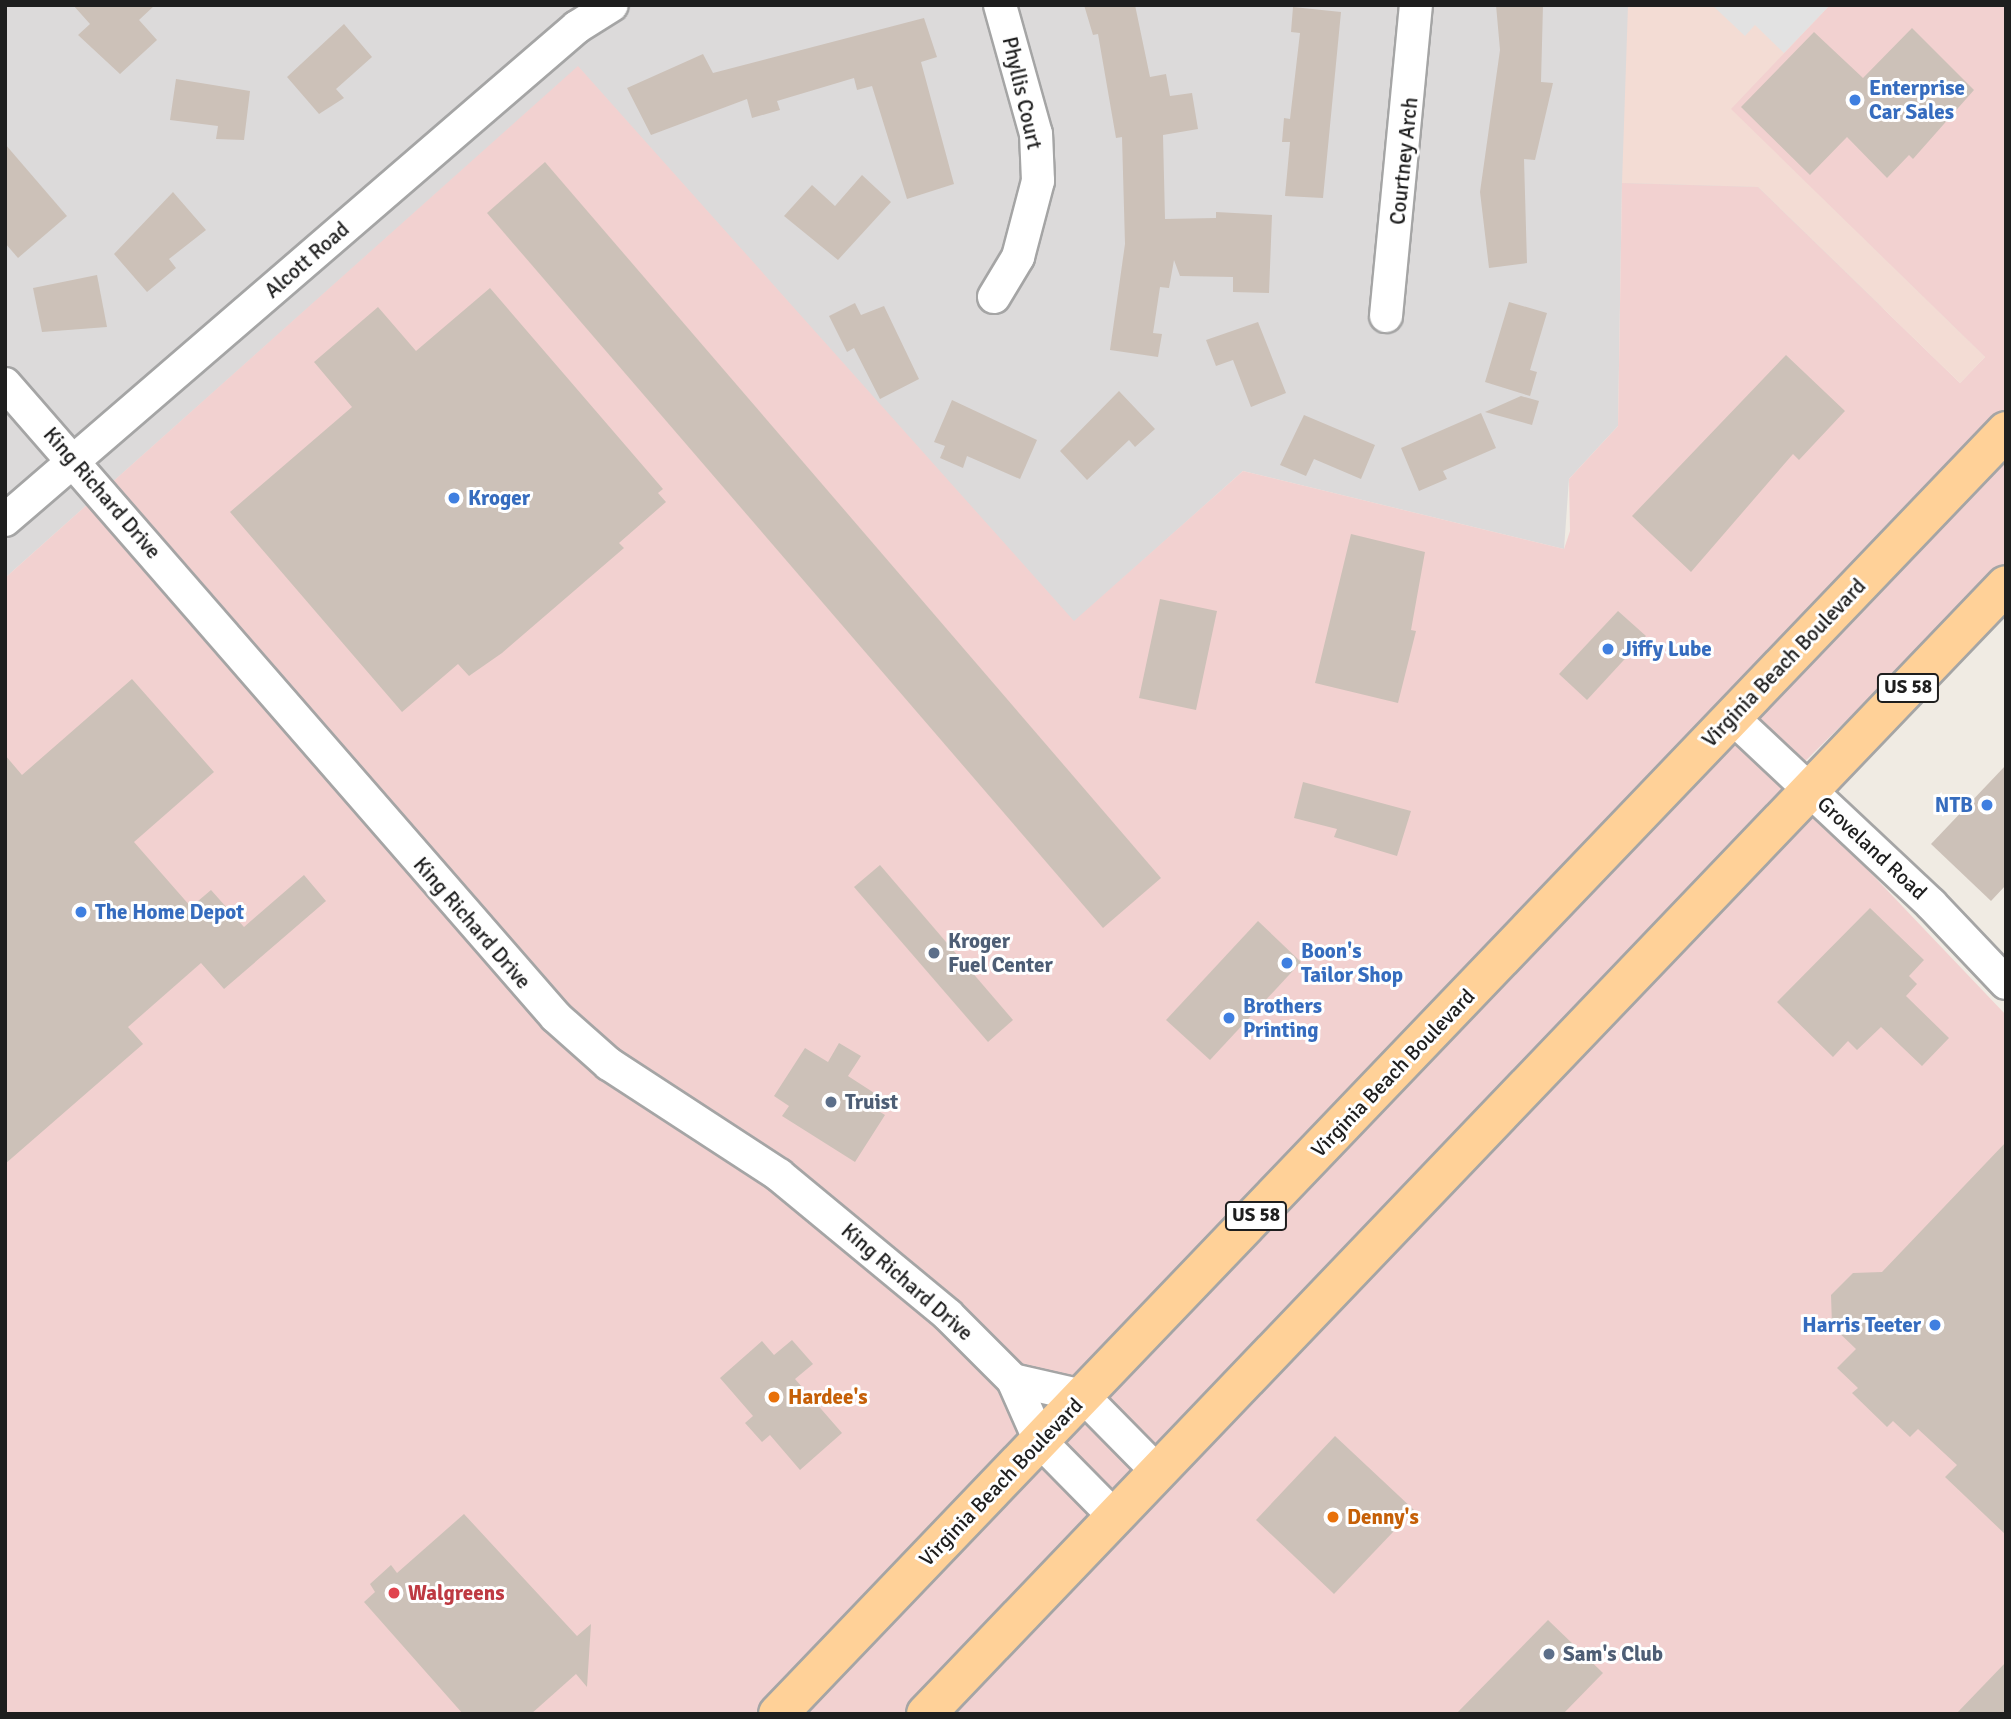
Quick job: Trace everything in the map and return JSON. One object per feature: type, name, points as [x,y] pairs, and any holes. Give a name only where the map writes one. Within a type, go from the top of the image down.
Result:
[{"type":"main road","name":"Virginia Beach Boulevard","points":[[778,1714],[2006,430]]},
{"type":"main road","name":"US 58","points":[[926,1714],[2006,585]]},
{"type":"street","name":"Alcott Road","points":[[5,520],[577,27],[612,5]]},
{"type":"street","name":"Phyllis Court","points":[[994,297],[1018,257],[1038,181],[1036,134],[1000,5]]},
{"type":"street","name":"Courtney Arch","points":[[1386,316],[1416,5]]},
{"type":"street","name":"King Richard Drive","points":[[5,384],[556,1017],[609,1064],[779,1175],[852,1231],[1013,1380],[1040,1441]]},
{"type":"street","name":"Groveland Road","points":[[1732,717],[2006,983]]},
{"type":"street","name":"King Richard Drive","points":[[1013,1380],[1083,1396]]},
{"type":"street","points":[[1083,1396],[1157,1471]]},
{"type":"street","points":[[1040,1441],[1114,1516]]},
{"type":"shaded area","points":[[5,5],[1830,5],[1731,109],[1985,357],[1622,183],[1618,426],[1569,479],[1564,549],[1243,471],[1074,622],[578,67],[5,578]]},
{"type":"shaded area","points":[[1628,5],[1830,5],[1731,109],[1985,357],[1960,383],[1758,187],[1622,183]]},
{"type":"shaded area","points":[[1712,5],[1830,5],[1784,53],[1755,25],[1745,36]]},
{"type":"shaded area","points":[[1830,5],[2006,5],[2006,563],[1784,782],[2006,1015],[2006,1714],[5,1714],[5,578],[578,66],[1074,621],[1243,471],[1564,549],[1570,531],[1569,479],[1618,426],[1622,183],[1758,187],[1960,383],[1985,357],[1730,109]]},
{"type":"building","points":[[73,5],[155,5],[139,20],[157,40],[120,74],[78,35],[90,24]]},
{"type":"building","points":[[1084,5],[1135,5],[1150,77],[1166,74],[1170,96],[1192,93],[1198,129],[1163,135],[1165,219],[1216,218],[1216,212],[1272,215],[1269,293],[1233,292],[1233,277],[1180,276],[1174,260],[1169,288],[1160,287],[1153,333],[1162,334],[1158,357],[1110,350],[1125,244],[1122,137],[1116,138],[1098,34],[1093,35]]},
{"type":"building","points":[[1496,5],[1543,5],[1541,82],[1553,83],[1535,160],[1524,159],[1527,263],[1489,268],[1480,192],[1500,50]]},
{"type":"building","points":[[1293,7],[1341,12],[1323,198],[1285,196],[1290,142],[1282,142],[1284,118],[1290,119],[1300,33],[1291,32]]},
{"type":"building","points":[[924,18],[937,57],[921,62],[954,184],[907,199],[872,86],[857,90],[854,78],[777,101],[780,110],[752,118],[747,99],[651,135],[627,88],[703,54],[713,73]]},
{"type":"building","points":[[344,24],[372,57],[336,89],[344,98],[319,114],[287,77]]},
{"type":"building","name":"Enterprise Car Sales","points":[[1912,28],[1974,90],[1913,159],[1909,155],[1887,178],[1847,137],[1810,175],[1741,107],[1814,32],[1863,78]]},
{"type":"building","points":[[176,79],[250,91],[244,140],[216,139],[218,126],[170,120]]},
{"type":"building","points":[[5,144],[67,216],[18,258],[5,243]]},
{"type":"building","points":[[545,162],[1161,878],[1103,928],[487,213]]},
{"type":"building","points":[[862,175],[891,202],[838,260],[784,216],[812,185],[835,206]]},
{"type":"building","points":[[173,192],[206,230],[169,259],[176,268],[147,292],[114,254]]},
{"type":"building","points":[[97,275],[107,327],[42,332],[33,288]]},
{"type":"building","name":"Kroger","points":[[490,288],[663,489],[658,493],[666,502],[619,543],[624,548],[502,653],[469,676],[458,664],[402,712],[230,512],[352,407],[314,362],[378,307],[416,351]]},
{"type":"building","points":[[1509,302],[1547,313],[1530,370],[1537,372],[1530,396],[1485,382]]},
{"type":"building","points":[[855,303],[861,315],[884,306],[919,379],[880,399],[854,348],[847,352],[829,316]]},
{"type":"building","points":[[1258,322],[1286,393],[1251,407],[1233,360],[1216,366],[1206,340]]},
{"type":"building","points":[[1786,355],[1845,411],[1799,460],[1793,454],[1691,572],[1632,516]]},
{"type":"building","points":[[1119,391],[1155,429],[1135,447],[1129,440],[1087,480],[1060,451]]},
{"type":"building","points":[[1521,396],[1539,401],[1532,425],[1485,412]]},
{"type":"building","points":[[952,400],[1037,440],[1020,479],[967,456],[963,468],[940,458],[945,446],[934,442]]},
{"type":"building","points":[[1481,413],[1496,448],[1443,471],[1447,479],[1419,491],[1401,448]]},
{"type":"building","points":[[1304,415],[1375,445],[1361,479],[1314,459],[1306,476],[1280,465]]},
{"type":"building","points":[[1351,534],[1425,552],[1411,630],[1416,631],[1398,703],[1315,683]]},
{"type":"building","points":[[1160,599],[1217,611],[1196,710],[1139,698]]},
{"type":"building","name":"Jiffy Lube","points":[[1618,611],[1646,636],[1587,700],[1559,674]]},
{"type":"building","name":"The Home Depot","points":[[132,679],[214,772],[134,842],[191,907],[211,890],[244,927],[304,875],[326,901],[224,989],[201,963],[128,1027],[143,1044],[5,1164],[5,755],[22,775]]},
{"type":"building","name":"NTB","points":[[2006,765],[2006,885],[1991,901],[1931,844]]},
{"type":"building","points":[[1303,782],[1411,811],[1397,856],[1334,837],[1337,829],[1294,818]]},
{"type":"building","name":"Kroger Fuel Center","points":[[880,865],[1013,1020],[988,1042],[854,887]]},
{"type":"building","points":[[1870,908],[1924,960],[1909,976],[1917,984],[1906,996],[1949,1038],[1922,1066],[1881,1027],[1857,1050],[1848,1041],[1833,1057],[1777,1002]]},
{"type":"building","points":[[1258,921],[1301,962],[1210,1060],[1166,1020]]},
{"type":"building","name":"Truist","points":[[839,1043],[861,1056],[848,1076],[882,1098],[875,1109],[885,1115],[855,1162],[782,1116],[789,1106],[774,1096],[805,1048],[828,1062]]},
{"type":"building","points":[[2006,1142],[2006,1535],[1945,1477],[1957,1465],[1918,1429],[1910,1437],[1893,1421],[1887,1427],[1852,1393],[1858,1388],[1837,1368],[1856,1349],[1832,1326],[1831,1295],[1853,1273],[1882,1272]]},
{"type":"building","name":"Hardee's","points":[[792,1340],[813,1364],[795,1379],[842,1433],[800,1470],[770,1435],[762,1442],[745,1423],[753,1416],[720,1378],[762,1341],[774,1355]]},
{"type":"building","name":"Denny's","points":[[1335,1436],[1414,1510],[1334,1594],[1256,1520]]},
{"type":"building","name":"Walgreens","points":[[464,1514],[577,1636],[591,1624],[587,1687],[576,1674],[531,1714],[463,1714],[364,1602],[375,1592],[370,1584],[391,1565],[397,1573]]},
{"type":"building","name":"Sam's Club","points":[[1548,1620],[1603,1673],[1563,1714],[1456,1714]]},
{"type":"building","points":[[2006,1662],[2006,1714],[1956,1714]]},
{"type":"place","name":"Enterprise Car Sales","points":[[1855,100]]},
{"type":"place","name":"Kroger","points":[[454,498]]},
{"type":"place","name":"Jiffy Lube","points":[[1608,649]]},
{"type":"place","name":"NTB","points":[[1987,805]]},
{"type":"place","name":"The Home Depot","points":[[81,912]]},
{"type":"place","name":"Kroger Fuel Center","points":[[934,953]]},
{"type":"place","name":"Boon's Tailor Shop","points":[[1287,963]]},
{"type":"place","name":"Brothers Printing","points":[[1229,1018]]},
{"type":"place","name":"Truist","points":[[831,1102]]},
{"type":"place","name":"Harris Teeter","points":[[1935,1325]]},
{"type":"place","name":"Hardee's","points":[[774,1397]]},
{"type":"place","name":"Denny's","points":[[1333,1517]]},
{"type":"place","name":"Walgreens","points":[[394,1593]]},
{"type":"place","name":"Sam's Club","points":[[1549,1654]]}]
